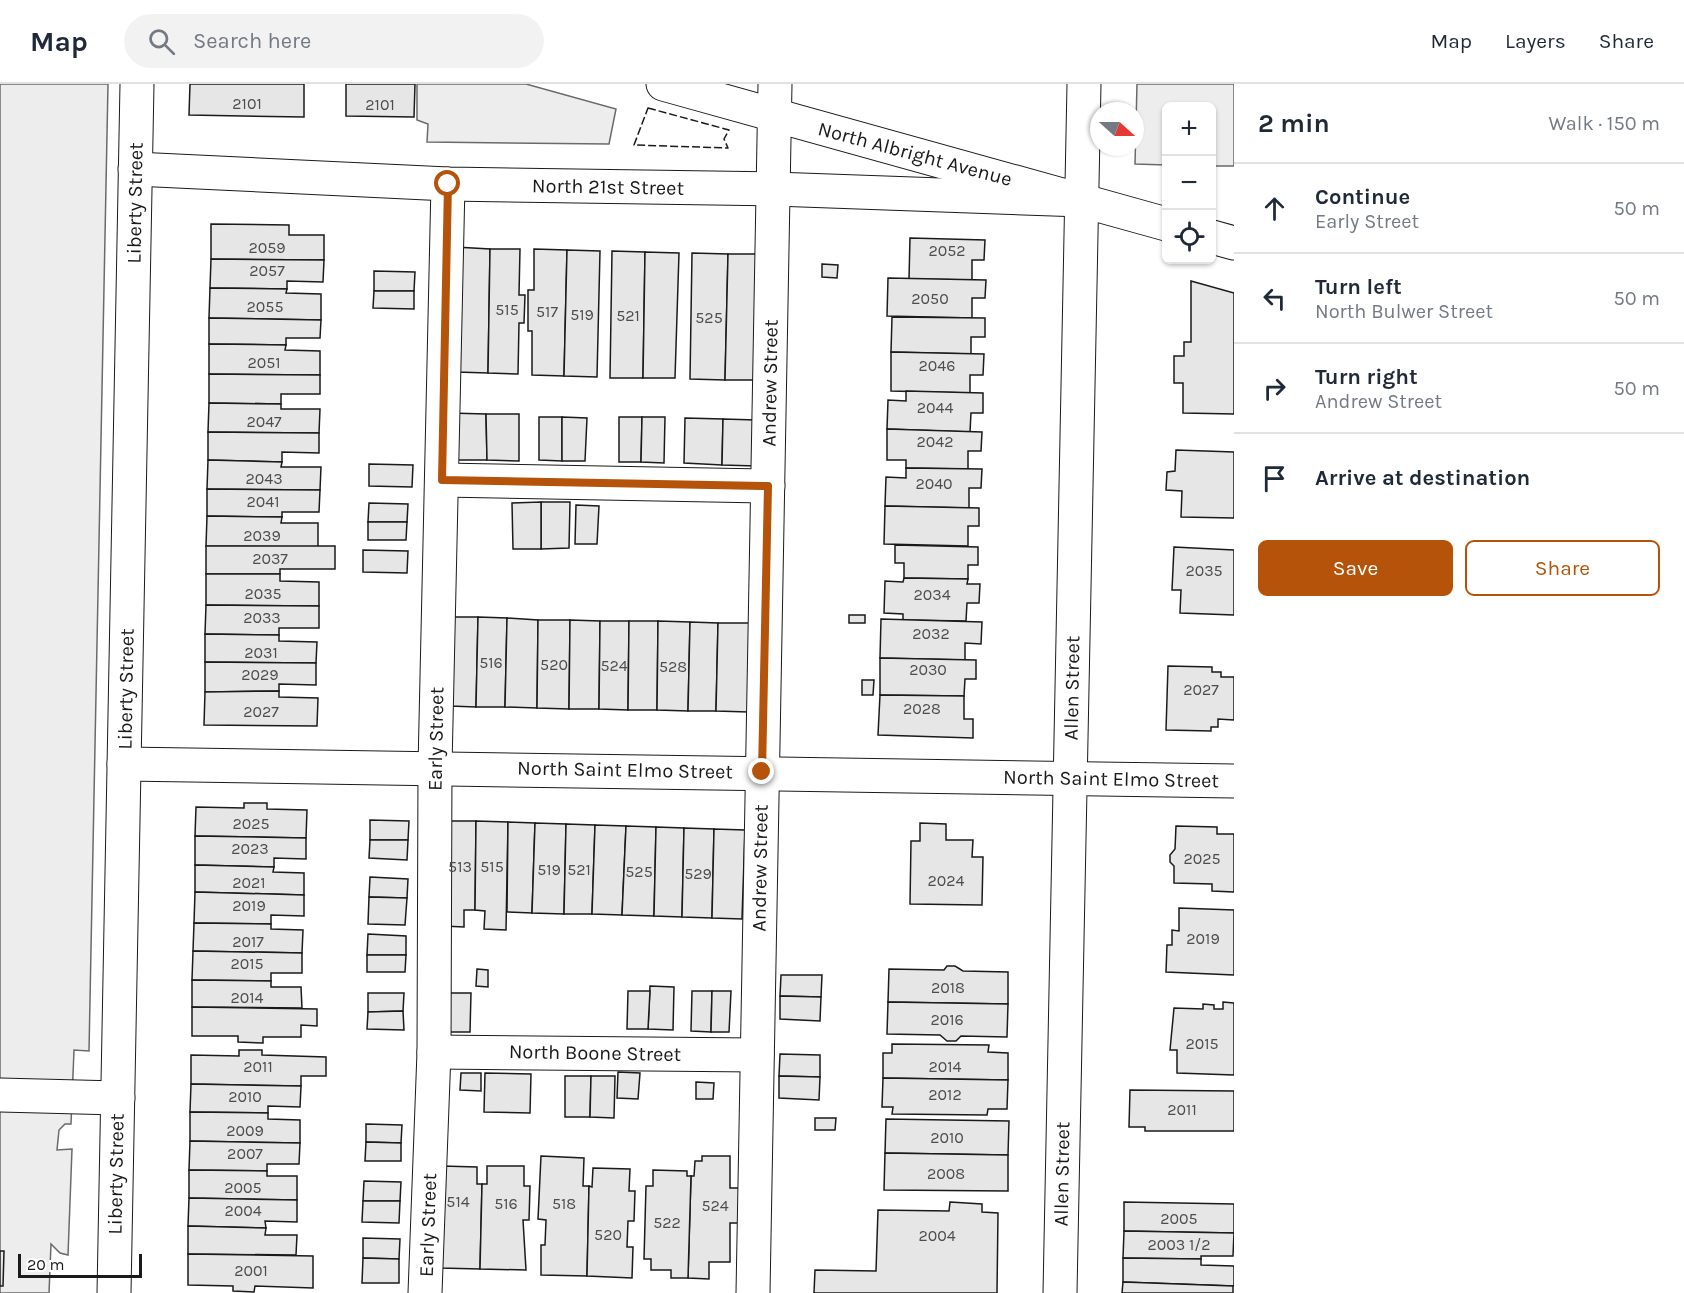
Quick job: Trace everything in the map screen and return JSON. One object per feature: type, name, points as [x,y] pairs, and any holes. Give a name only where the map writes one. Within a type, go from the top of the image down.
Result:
[{"type":"street","name":"Liberty Street","points":[[114,1293],[137,84]]},
{"type":"street","name":"North Albright Avenue","points":[[663,84],[775,100],[1082,200],[1162,223]]},
{"type":"street","name":"Allen Street","points":[[1060,1293],[1084,84]]},
{"type":"street","name":"Andrew Street","points":[[753,1293],[775,100]]},
{"type":"street","name":"North 21st Street","points":[[135,170],[448,184],[774,189],[1082,200]]},
{"type":"street","name":"Early Street","points":[[426,1293],[434,1052],[435,767],[448,184]]},
{"type":"street","points":[[1216,238],[1234,243]]},
{"type":"street","points":[[442,480],[768,486]]},
{"type":"street","name":"North Saint Elmo Street","points":[[124,764],[1234,781]]},
{"type":"street","name":"North Boone Street","points":[[434,1052],[757,1055]]},
{"type":"street","points":[[0,1095],[117,1098]]},
{"type":"shaded area","points":[[0,84],[108,84],[89,1051],[74,1050],[71,1124],[65,1124],[59,1130],[57,1150],[72,1149],[68,1255],[60,1253],[51,1244],[49,1293],[0,1293]]},
{"type":"shaded area","points":[[417,84],[526,84],[616,109],[609,144],[427,142],[428,124],[417,120]]},
{"type":"shaded area","points":[[1137,84],[1234,84],[1234,166],[1216,166],[1216,102],[1162,102],[1162,165],[1135,164],[1135,156],[1144,156],[1144,102],[1137,102]]},
{"type":"building","points":[[190,84],[304,84],[304,117],[189,115]]},
{"type":"building","points":[[346,84],[415,84],[414,117],[346,116]]},
{"type":"building","points":[[211,224],[289,225],[289,235],[324,235],[324,260],[211,259]]},
{"type":"building","points":[[910,238],[985,240],[984,260],[972,260],[972,280],[909,279]]},
{"type":"building","points":[[455,247],[490,249],[488,373],[456,372]]},
{"type":"building","points":[[490,249],[520,249],[519,295],[525,295],[524,323],[519,323],[518,374],[488,373]]},
{"type":"building","points":[[534,249],[567,250],[564,376],[532,375],[532,331],[528,331],[528,290],[534,290]]},
{"type":"building","points":[[567,250],[600,251],[597,377],[564,376]]},
{"type":"building","points":[[612,251],[645,252],[643,378],[610,378]]},
{"type":"building","points":[[645,252],[679,253],[675,378],[643,378]]},
{"type":"building","points":[[692,253],[728,254],[725,380],[690,379]]},
{"type":"building","points":[[728,254],[759,254],[756,380],[725,380]]},
{"type":"building","points":[[211,259],[324,260],[323,282],[287,281],[287,289],[210,288]]},
{"type":"building","points":[[822,264],[838,265],[837,278],[822,277]]},
{"type":"building","points":[[374,271],[415,272],[414,291],[374,291]]},
{"type":"building","points":[[888,278],[986,280],[985,298],[972,298],[972,318],[887,316]]},
{"type":"building","points":[[1191,281],[1234,293],[1234,414],[1183,413],[1183,383],[1174,383],[1174,356],[1184,356],[1184,342],[1191,342]]},
{"type":"building","points":[[210,288],[287,289],[286,293],[321,294],[321,320],[209,318]]},
{"type":"building","points":[[374,291],[414,291],[414,309],[373,308]]},
{"type":"building","points":[[892,317],[985,318],[985,337],[971,337],[971,354],[891,352]]},
{"type":"building","points":[[209,318],[321,320],[320,338],[286,338],[286,345],[209,344]]},
{"type":"building","points":[[209,344],[286,345],[285,350],[320,351],[320,375],[209,374]]},
{"type":"building","points":[[891,352],[984,354],[983,375],[970,375],[970,393],[891,391]]},
{"type":"building","points":[[209,374],[320,375],[320,394],[281,394],[281,404],[209,403]]},
{"type":"building","points":[[906,391],[983,393],[983,413],[971,413],[970,432],[887,429],[888,400],[906,401]]},
{"type":"building","points":[[209,403],[281,404],[281,409],[320,409],[319,433],[208,432]]},
{"type":"building","points":[[449,413],[486,414],[487,460],[448,460]]},
{"type":"building","points":[[486,414],[519,414],[519,461],[487,460]]},
{"type":"building","points":[[539,417],[562,417],[562,461],[539,460]]},
{"type":"building","points":[[562,417],[587,418],[585,461],[562,461]]},
{"type":"building","points":[[619,417],[642,417],[641,462],[619,462]]},
{"type":"building","points":[[642,417],[665,417],[664,463],[641,462]]},
{"type":"building","points":[[685,418],[723,419],[722,465],[684,463]]},
{"type":"building","points":[[723,419],[756,420],[756,466],[722,465]]},
{"type":"building","points":[[887,429],[982,432],[981,451],[968,451],[968,469],[906,468],[906,460],[887,460]]},
{"type":"building","points":[[208,432],[319,433],[319,453],[282,452],[282,462],[208,460]]},
{"type":"building","points":[[1176,450],[1234,452],[1234,518],[1181,517],[1182,491],[1166,490],[1167,472],[1175,471]]},
{"type":"building","points":[[208,460],[282,462],[281,467],[321,467],[320,490],[207,489]]},
{"type":"building","points":[[369,464],[413,465],[412,487],[369,486]]},
{"type":"building","points":[[906,468],[982,469],[981,488],[969,488],[969,508],[885,506],[886,477],[906,478]]},
{"type":"building","points":[[207,489],[320,490],[319,512],[282,512],[282,517],[207,516]]},
{"type":"building","points":[[541,502],[570,502],[569,548],[541,549]]},
{"type":"building","points":[[541,502],[541,549],[513,549],[512,503]]},
{"type":"building","points":[[369,503],[408,504],[407,522],[368,522]]},
{"type":"building","points":[[576,505],[599,506],[597,544],[575,544]]},
{"type":"building","points":[[885,506],[979,508],[979,526],[968,526],[968,546],[884,544]]},
{"type":"building","points":[[207,516],[282,517],[281,523],[318,523],[318,547],[206,546]]},
{"type":"building","points":[[368,522],[407,522],[406,540],[368,540]]},
{"type":"building","points":[[895,545],[978,547],[978,565],[968,565],[968,579],[904,578],[904,563],[895,563]]},
{"type":"building","points":[[206,546],[335,546],[335,569],[280,569],[280,574],[206,574]]},
{"type":"building","points":[[1174,547],[1234,550],[1234,615],[1180,613],[1181,590],[1172,590]]},
{"type":"building","points":[[363,550],[408,551],[407,573],[363,572]]},
{"type":"building","points":[[206,574],[280,574],[280,581],[319,582],[319,606],[206,605]]},
{"type":"building","points":[[904,578],[968,579],[967,584],[980,584],[979,603],[967,603],[966,621],[903,620],[903,614],[884,613],[885,581],[903,582]]},
{"type":"building","points":[[206,605],[319,606],[319,628],[279,628],[279,635],[205,634]]},
{"type":"building","points":[[849,615],[865,615],[865,623],[849,623]]},
{"type":"building","points":[[452,617],[478,617],[476,707],[450,706]]},
{"type":"building","points":[[478,617],[507,618],[505,707],[476,707]]},
{"type":"building","points":[[507,618],[538,620],[537,708],[505,707]]},
{"type":"building","points":[[881,619],[982,622],[981,644],[965,643],[965,660],[880,658]]},
{"type":"building","points":[[538,620],[570,620],[569,709],[537,708]]},
{"type":"building","points":[[570,620],[600,621],[599,709],[569,709]]},
{"type":"building","points":[[600,621],[629,621],[628,710],[599,709]]},
{"type":"building","points":[[629,621],[658,621],[657,710],[628,710]]},
{"type":"building","points":[[658,621],[690,622],[688,711],[657,710]]},
{"type":"building","points":[[690,622],[718,623],[716,711],[688,711]]},
{"type":"building","points":[[718,623],[750,623],[748,712],[716,711]]},
{"type":"building","points":[[205,634],[279,635],[279,641],[317,642],[316,663],[205,662]]},
{"type":"building","points":[[880,658],[976,660],[976,679],[965,679],[964,696],[880,695]]},
{"type":"building","points":[[205,662],[316,663],[316,685],[279,684],[279,691],[205,692]]},
{"type":"building","points":[[1168,666],[1212,667],[1212,672],[1221,672],[1221,677],[1234,677],[1234,720],[1218,719],[1218,727],[1211,727],[1211,731],[1166,730]]},
{"type":"building","points":[[862,680],[874,680],[873,695],[862,695]]},
{"type":"building","points":[[279,691],[279,697],[318,698],[317,726],[204,725],[205,692]]},
{"type":"building","points":[[880,695],[964,696],[964,719],[973,719],[973,738],[878,735]]},
{"type":"building","points":[[244,803],[267,803],[267,809],[307,810],[306,838],[195,836],[196,807],[244,808]]},
{"type":"building","points":[[370,820],[409,821],[408,840],[370,840]]},
{"type":"building","points":[[446,821],[476,821],[475,910],[464,910],[464,927],[443,926]]},
{"type":"building","points":[[476,821],[508,822],[506,930],[484,929],[485,911],[475,910]]},
{"type":"building","points":[[508,822],[535,823],[532,913],[507,912]]},
{"type":"building","points":[[535,823],[566,824],[564,914],[532,913]]},
{"type":"building","points":[[920,823],[946,824],[946,840],[973,840],[972,857],[983,857],[982,905],[910,904],[911,841],[920,841]]},
{"type":"building","points":[[566,824],[595,825],[592,914],[564,914]]},
{"type":"building","points":[[595,825],[626,826],[622,915],[592,914]]},
{"type":"building","points":[[626,826],[656,827],[654,916],[622,915]]},
{"type":"building","points":[[1176,826],[1217,827],[1217,834],[1234,834],[1234,892],[1212,891],[1212,884],[1174,883],[1174,866],[1170,862],[1170,855],[1175,849]]},
{"type":"building","points":[[656,827],[684,828],[682,917],[654,916]]},
{"type":"building","points":[[684,828],[714,829],[712,918],[682,917]]},
{"type":"building","points":[[714,829],[745,830],[742,919],[712,918]]},
{"type":"building","points":[[195,836],[306,838],[306,859],[274,858],[274,867],[195,865]]},
{"type":"building","points":[[370,840],[408,840],[407,860],[369,858]]},
{"type":"building","points":[[195,865],[274,867],[273,872],[304,873],[304,895],[195,892]]},
{"type":"building","points":[[370,877],[408,879],[407,898],[369,897]]},
{"type":"building","points":[[195,892],[304,895],[304,916],[271,915],[271,924],[194,923]]},
{"type":"building","points":[[369,897],[407,898],[405,925],[368,924]]},
{"type":"building","points":[[1179,908],[1234,910],[1234,975],[1166,972],[1167,945],[1172,945],[1172,930],[1179,931]]},
{"type":"building","points":[[194,923],[271,924],[271,929],[303,930],[302,953],[193,951]]},
{"type":"building","points":[[368,934],[406,936],[406,955],[367,955]]},
{"type":"building","points":[[193,951],[302,953],[302,973],[271,973],[271,981],[192,980]]},
{"type":"building","points":[[367,955],[406,955],[405,972],[367,972]]},
{"type":"building","points":[[947,966],[955,966],[963,971],[1008,972],[1008,1004],[888,1002],[889,969],[944,970]]},
{"type":"building","points":[[477,969],[488,970],[488,987],[476,986]]},
{"type":"building","points":[[781,975],[822,975],[821,997],[780,996]]},
{"type":"building","points":[[192,980],[271,981],[271,987],[301,987],[302,1008],[192,1007]]},
{"type":"building","points":[[650,986],[674,987],[673,1030],[648,1029]]},
{"type":"building","points":[[628,991],[650,991],[648,1029],[627,1029]]},
{"type":"building","points":[[692,991],[712,991],[711,1032],[691,1031]]},
{"type":"building","points":[[712,991],[731,991],[729,1032],[711,1032]]},
{"type":"building","points":[[368,993],[404,993],[403,1011],[368,1012]]},
{"type":"building","points":[[448,993],[471,993],[470,1032],[446,1032]]},
{"type":"building","points":[[780,996],[821,997],[820,1021],[780,1019]]},
{"type":"building","points":[[888,1002],[1008,1004],[1007,1037],[961,1036],[956,1041],[947,1041],[940,1035],[887,1034]]},
{"type":"building","points":[[1223,1002],[1234,1003],[1234,1075],[1177,1073],[1177,1050],[1170,1050],[1174,1008],[1203,1009],[1203,1004],[1214,1005],[1214,1009],[1223,1009]]},
{"type":"building","points":[[192,1007],[317,1009],[317,1026],[301,1025],[301,1037],[263,1037],[263,1043],[238,1042],[238,1036],[192,1036]]},
{"type":"building","points":[[403,1011],[404,1030],[367,1029],[368,1012]]},
{"type":"building","points":[[892,1044],[989,1045],[988,1052],[1008,1053],[1008,1080],[883,1078],[883,1053],[892,1053]]},
{"type":"building","points":[[239,1050],[262,1050],[262,1055],[326,1057],[326,1076],[301,1076],[301,1086],[191,1084],[191,1055],[239,1056]]},
{"type":"building","points":[[780,1054],[820,1055],[820,1077],[779,1076]]},
{"type":"building","points":[[618,1072],[640,1073],[638,1099],[617,1098]]},
{"type":"building","points":[[461,1073],[481,1073],[481,1091],[460,1090]]},
{"type":"building","points":[[485,1073],[531,1074],[530,1113],[484,1112]]},
{"type":"building","points":[[565,1076],[591,1076],[590,1117],[565,1117]]},
{"type":"building","points":[[591,1076],[615,1076],[614,1118],[590,1117]]},
{"type":"building","points":[[779,1076],[820,1077],[819,1100],[779,1098]]},
{"type":"building","points":[[883,1078],[1008,1080],[1007,1109],[988,1109],[987,1115],[892,1114],[893,1107],[882,1107]]},
{"type":"building","points":[[696,1082],[714,1083],[713,1099],[696,1099]]},
{"type":"building","points":[[191,1084],[301,1086],[300,1107],[268,1106],[268,1113],[190,1112]]},
{"type":"building","points":[[1130,1090],[1234,1091],[1234,1131],[1145,1131],[1145,1127],[1129,1127]]},
{"type":"building","points":[[190,1112],[268,1113],[268,1119],[300,1120],[300,1143],[190,1141]]},
{"type":"building","points":[[815,1118],[836,1118],[835,1130],[815,1130]]},
{"type":"building","points":[[886,1119],[1009,1121],[1008,1155],[885,1153]]},
{"type":"building","points":[[366,1124],[402,1125],[401,1143],[366,1142]]},
{"type":"building","points":[[190,1141],[300,1143],[299,1164],[267,1164],[267,1171],[189,1170]]},
{"type":"building","points":[[366,1142],[401,1143],[401,1161],[365,1161]]},
{"type":"building","points":[[885,1153],[1008,1155],[1008,1191],[884,1190]]},
{"type":"building","points":[[541,1156],[584,1158],[583,1186],[589,1186],[587,1276],[541,1275],[541,1245],[545,1245],[546,1220],[538,1219]]},
{"type":"building","points":[[702,1156],[730,1156],[730,1188],[740,1188],[739,1223],[730,1223],[730,1262],[709,1262],[709,1279],[688,1278],[691,1176],[694,1176],[695,1161],[702,1161]]},
{"type":"building","points":[[442,1166],[477,1167],[477,1184],[482,1184],[480,1269],[440,1268]]},
{"type":"building","points":[[487,1166],[524,1166],[524,1186],[530,1186],[529,1220],[523,1220],[526,1270],[480,1269],[482,1184],[487,1184]]},
{"type":"building","points":[[593,1168],[630,1169],[629,1191],[635,1191],[634,1221],[628,1221],[627,1247],[633,1247],[632,1278],[587,1276],[589,1186],[592,1187]]},
{"type":"building","points":[[189,1170],[267,1171],[267,1176],[297,1176],[297,1200],[189,1198]]},
{"type":"building","points":[[653,1170],[687,1171],[687,1176],[691,1176],[688,1278],[671,1278],[671,1270],[651,1270],[651,1259],[644,1259],[646,1186],[653,1186]]},
{"type":"building","points":[[364,1181],[401,1182],[400,1201],[363,1201]]},
{"type":"building","points":[[189,1198],[297,1200],[297,1222],[265,1221],[266,1228],[188,1226]]},
{"type":"building","points":[[363,1201],[400,1201],[399,1223],[362,1222]]},
{"type":"building","points":[[950,1202],[982,1204],[982,1212],[998,1213],[997,1293],[814,1293],[815,1270],[876,1271],[878,1210],[949,1211]]},
{"type":"building","points":[[1124,1202],[1234,1204],[1234,1233],[1124,1231]]},
{"type":"building","points":[[188,1226],[266,1228],[265,1235],[297,1235],[296,1255],[188,1254]]},
{"type":"building","points":[[1124,1231],[1234,1233],[1233,1256],[1201,1256],[1201,1259],[1123,1258]]},
{"type":"building","points":[[363,1238],[400,1239],[399,1259],[363,1258]]},
{"type":"building","points":[[0,1251],[4,1251],[3,1286],[0,1286]]},
{"type":"building","points":[[188,1254],[313,1256],[313,1288],[255,1286],[254,1292],[233,1291],[233,1286],[188,1285]]},
{"type":"building","points":[[363,1258],[399,1259],[399,1283],[362,1283]]},
{"type":"building","points":[[1123,1258],[1201,1259],[1201,1265],[1234,1266],[1234,1286],[1123,1282]]},
{"type":"building","points":[[1123,1282],[1233,1286],[1233,1293],[1122,1293]]},
{"type":"fence","points":[[648,108],[729,130],[724,139],[728,148],[634,145],[648,108]]},
{"type":"route","points":[[448,184],[442,480],[768,486],[762,772]]}]
